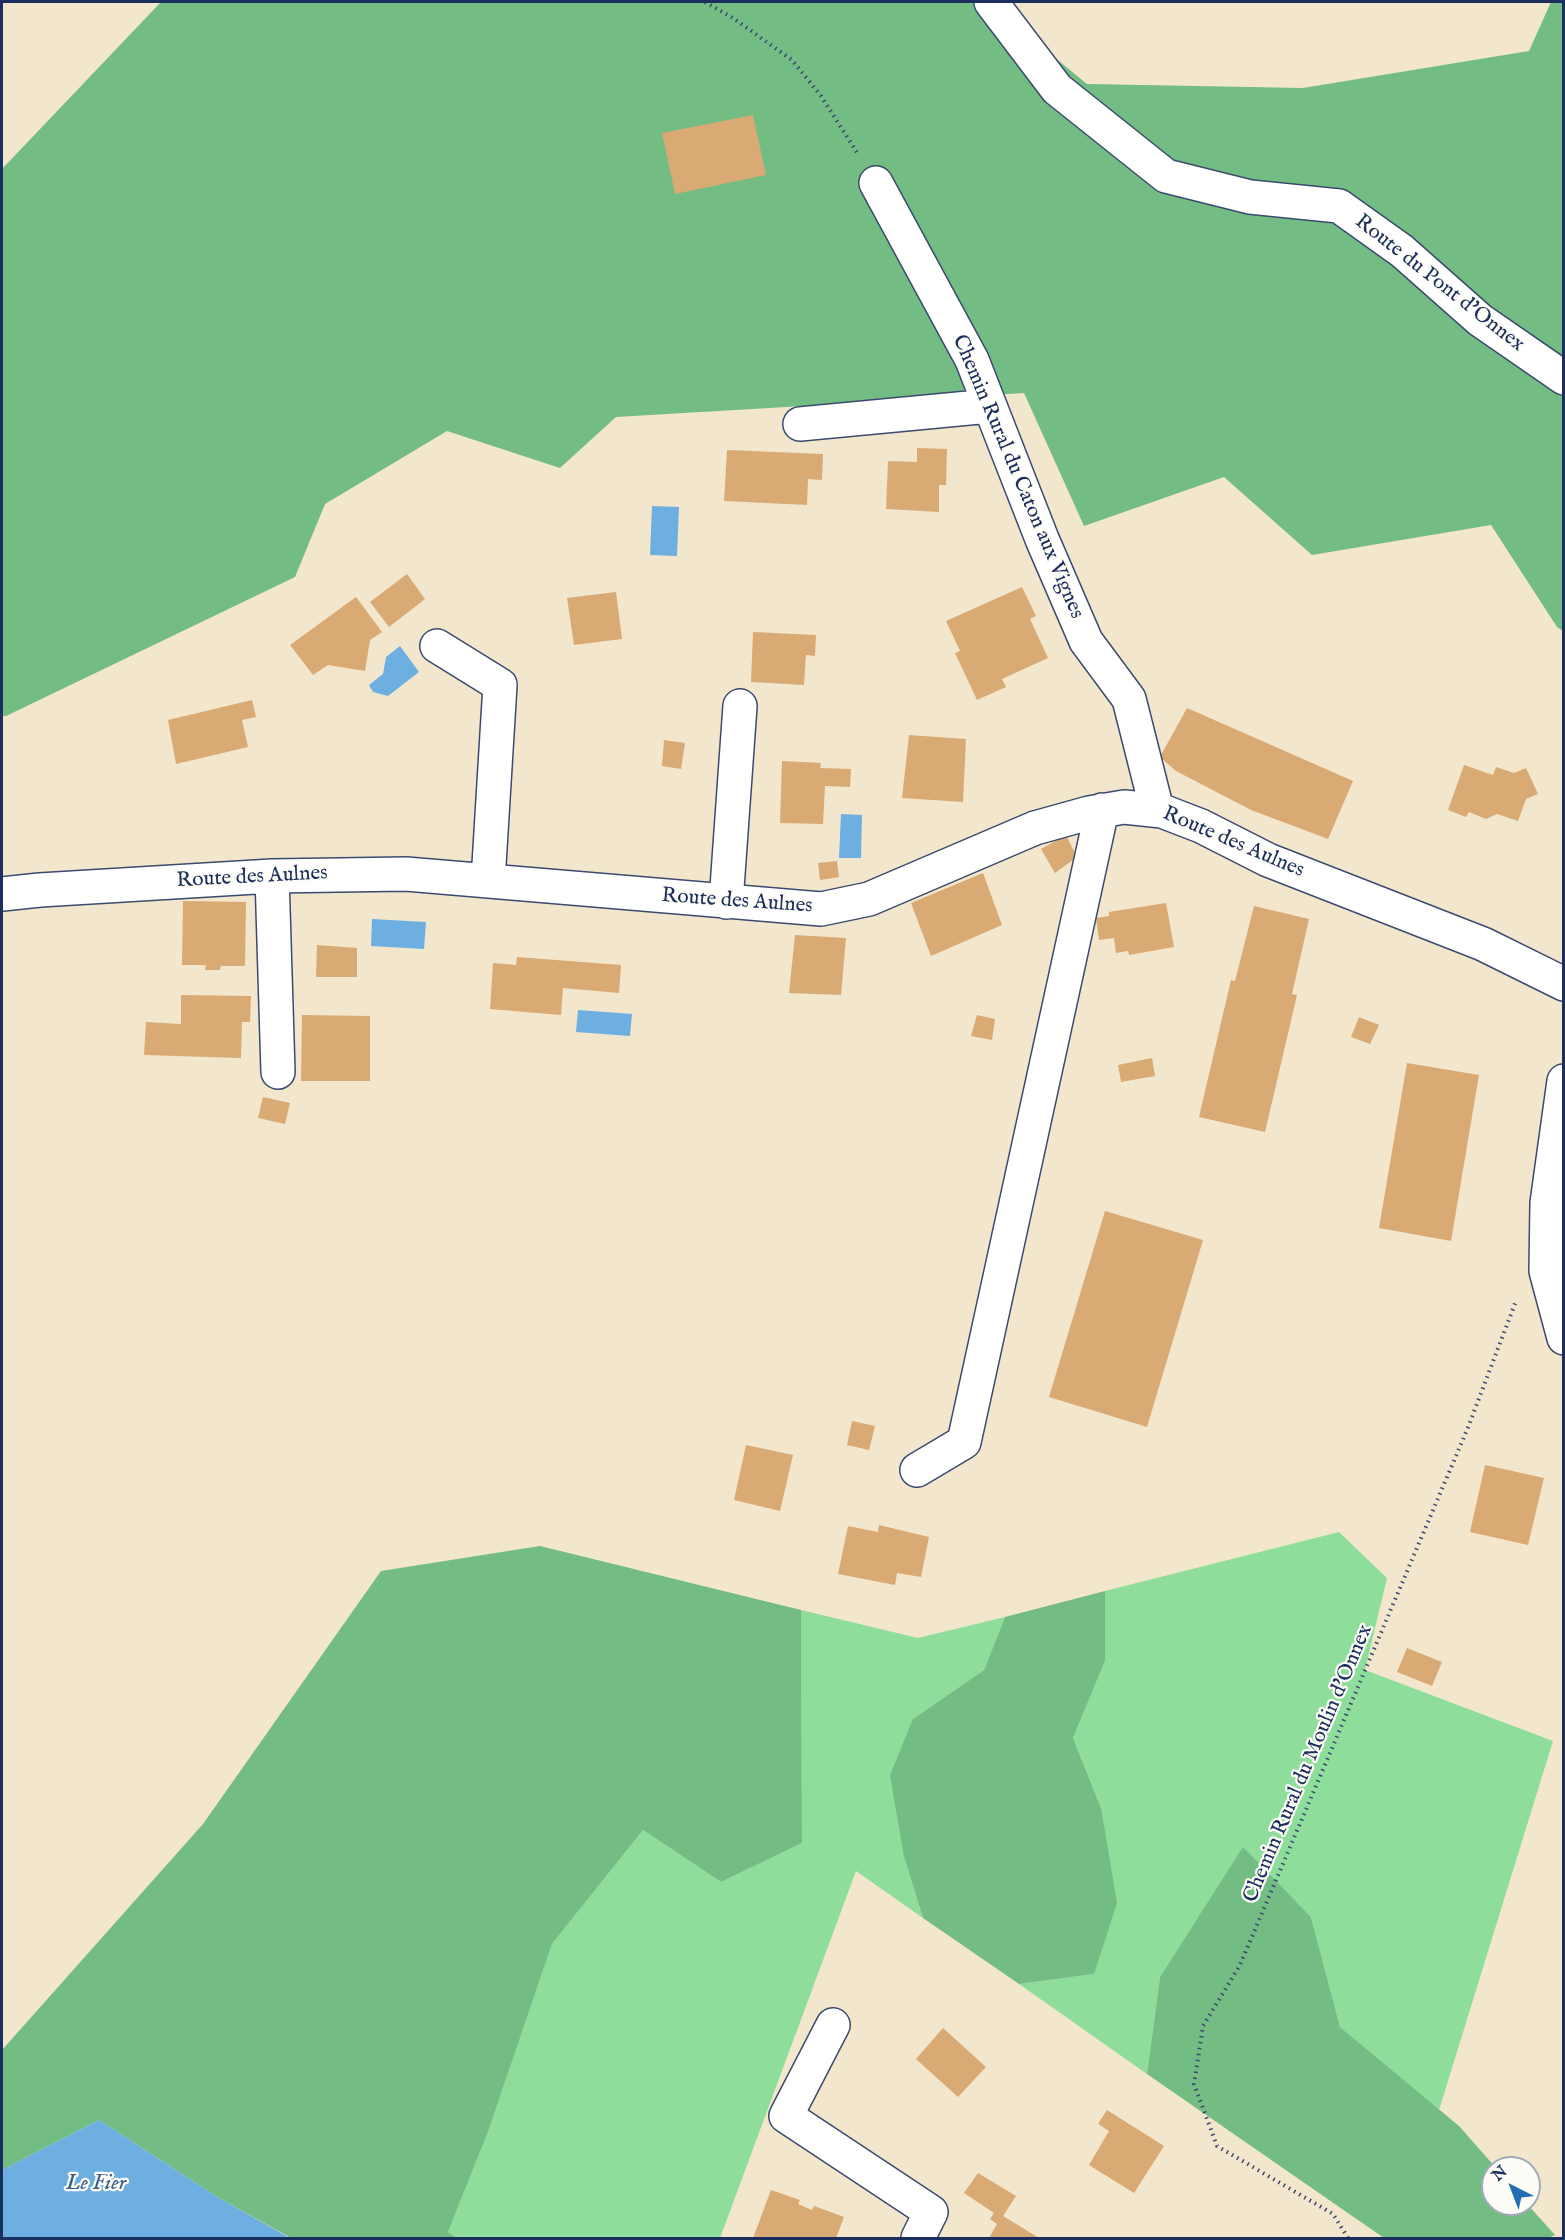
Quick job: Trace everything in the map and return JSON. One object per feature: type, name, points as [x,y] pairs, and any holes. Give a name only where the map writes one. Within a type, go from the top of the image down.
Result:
[{"type":"street","name":"Route du Pont d'Onnex","points":[[991,2],[1057,89],[1166,176],[1250,197],[1339,206],[1402,251],[1480,320],[1563,378]]},
{"type":"street","name":"Chemin Rural du Caton aux Vignes","points":[[876,183],[972,360],[1042,539],[1086,641],[1129,699],[1157,810]]},
{"type":"street","points":[[800,424],[990,406]]},
{"type":"street","points":[[437,646],[500,685],[488,881]]},
{"type":"street","points":[[726,902],[740,706]]},
{"type":"street","name":"Route des Aulnes","points":[[2,894],[272,876],[406,874],[821,909],[869,899],[1035,828],[1102,810],[1124,807],[1157,810],[1201,826],[1268,860],[1483,944],[1563,984]]},
{"type":"street","points":[[917,1470],[964,1442],[1102,810]]},
{"type":"street","points":[[272,876],[278,1072]]},
{"type":"street","points":[[1563,1081],[1547,1203],[1546,1271],[1563,1338]]},
{"type":"street","points":[[833,2025],[786,2116],[931,2212],[918,2238]]},
{"type":"path","points":[[705,2],[733,18],[792,60],[821,96],[876,183]]},
{"type":"path","name":"Chemin Rural du Moulin d'Onnex","points":[[1348,2238],[1333,2214],[1216,2146],[1194,2084],[1203,2026],[1240,1965],[1467,1430],[1525,1280],[1547,1245]]},
{"type":"green space","points":[[161,2],[991,2],[1004,16],[1087,84],[1303,88],[1529,51],[1551,2],[1563,2],[1563,631],[1557,627],[1491,525],[1312,555],[1224,477],[1084,526],[1024,393],[616,417],[560,468],[447,431],[325,504],[295,577],[2,716],[2,169]]},
{"type":"green space","points":[[1339,1532],[1387,1578],[1365,1670],[1553,1741],[1439,2110],[1340,2027],[1311,1917],[1243,1848],[1160,1977],[1147,2074],[1019,1984],[1094,1974],[1101,1808],[1073,1738],[1105,1661],[1105,1591]]},
{"type":"green space","points":[[540,1546],[801,1610],[802,1843],[721,1882],[643,1830],[552,1944],[488,2132],[448,2232],[457,2238],[291,2238],[219,2198],[99,2120],[2,2170],[2,2050],[203,1824],[381,1571]]},
{"type":"green space","points":[[1105,1591],[1105,1661],[1073,1738],[1101,1808],[1117,1903],[1094,1974],[1019,1984],[923,1918],[904,1857],[890,1775],[913,1719],[984,1670],[1005,1617]]},
{"type":"green space","points":[[801,1610],[918,1638],[1005,1617],[984,1670],[913,1719],[904,1857],[923,1918],[856,1871],[720,2238],[457,2238],[448,2232],[488,2132],[552,1944],[643,1830],[721,1882],[802,1843]]},
{"type":"green space","points":[[1243,1847],[1311,1917],[1340,2027],[1459,2126],[1485,2156],[1481,2156],[1481,2216],[1538,2216],[1555,2235],[1548,2238],[1384,2238],[1147,2074],[1160,1977]]},
{"type":"water","points":[[652,506],[679,507],[677,556],[650,555]]},
{"type":"water","points":[[400,646],[419,672],[388,696],[373,692],[369,685],[383,674],[386,657]]},
{"type":"water","points":[[841,814],[862,815],[861,858],[839,858]]},
{"type":"water","points":[[372,919],[426,922],[424,949],[371,946]]},
{"type":"water","points":[[578,1010],[632,1014],[630,1036],[576,1032]]},
{"type":"water","name":"Le Fier","points":[[99,2120],[219,2198],[290,2238],[2,2238],[2,2170]]},
{"type":"building","points":[[753,115],[766,175],[675,194],[662,133]]},
{"type":"building","points":[[917,448],[947,449],[946,485],[939,485],[939,512],[886,509],[888,461],[917,462]]},
{"type":"building","points":[[727,450],[823,454],[822,480],[808,479],[807,505],[724,501]]},
{"type":"building","points":[[407,574],[425,599],[389,627],[370,602]]},
{"type":"building","points":[[1022,587],[1036,616],[1030,619],[1048,658],[1002,679],[1006,687],[977,700],[955,653],[960,651],[946,621]]},
{"type":"building","points":[[616,592],[622,639],[574,645],[567,598]]},
{"type":"building","points":[[356,597],[382,632],[370,640],[365,671],[328,665],[313,675],[290,645]]},
{"type":"building","points":[[753,632],[816,635],[815,656],[806,655],[804,685],[751,682]]},
{"type":"building","points":[[252,700],[256,717],[242,720],[248,747],[176,764],[168,720]]},
{"type":"building","points":[[1187,708],[1353,781],[1328,839],[1251,810],[1176,771],[1160,757]]},
{"type":"building","points":[[909,735],[966,739],[963,802],[902,798]]},
{"type":"building","points":[[664,740],[685,743],[681,769],[662,766]]},
{"type":"building","points":[[782,761],[821,763],[820,768],[851,769],[850,787],[825,786],[823,824],[780,823]]},
{"type":"building","points":[[1464,765],[1493,775],[1496,767],[1514,773],[1526,768],[1538,794],[1526,799],[1518,821],[1497,814],[1486,819],[1469,812],[1466,817],[1448,810]]},
{"type":"building","points":[[1066,835],[1077,857],[1055,873],[1041,849]]},
{"type":"building","points":[[837,861],[839,877],[820,880],[818,863]]},
{"type":"building","points":[[983,873],[1002,925],[931,956],[911,903]]},
{"type":"building","points":[[183,901],[246,902],[245,966],[221,966],[220,970],[205,970],[206,965],[182,965]]},
{"type":"building","points":[[1166,903],[1174,947],[1129,955],[1128,951],[1116,953],[1114,938],[1099,940],[1096,918],[1109,916],[1109,912]]},
{"type":"building","points":[[1254,906],[1309,919],[1292,994],[1297,995],[1265,1132],[1199,1117],[1231,980],[1235,981]]},
{"type":"building","points":[[795,935],[846,938],[841,995],[789,993]]},
{"type":"building","points":[[317,945],[357,948],[357,977],[316,977]]},
{"type":"building","points":[[517,957],[621,965],[619,993],[563,988],[561,1015],[490,1009],[493,963],[516,965]]},
{"type":"building","points":[[181,995],[251,996],[250,1022],[242,1022],[241,1058],[144,1055],[146,1022],[181,1024]]},
{"type":"building","points":[[302,1015],[370,1016],[370,1081],[301,1081]]},
{"type":"building","points":[[977,1015],[995,1019],[992,1040],[971,1036]]},
{"type":"building","points":[[1359,1017],[1379,1025],[1370,1044],[1351,1037]]},
{"type":"building","points":[[1152,1058],[1155,1076],[1121,1082],[1118,1065]]},
{"type":"building","points":[[1407,1063],[1479,1075],[1451,1241],[1379,1228]]},
{"type":"building","points":[[263,1097],[290,1103],[285,1124],[258,1118]]},
{"type":"building","points":[[1105,1211],[1203,1240],[1147,1427],[1049,1397]]},
{"type":"building","points":[[852,1421],[875,1426],[869,1450],[847,1445]]},
{"type":"building","points":[[746,1445],[793,1455],[780,1511],[734,1500]]},
{"type":"building","points":[[1485,1465],[1544,1478],[1528,1545],[1470,1532]]},
{"type":"building","points":[[879,1525],[929,1537],[921,1577],[897,1573],[895,1585],[838,1574],[848,1526],[878,1532]]},
{"type":"building","points":[[1407,1648],[1442,1662],[1432,1686],[1397,1672]]},
{"type":"building","points":[[943,2028],[986,2067],[958,2097],[916,2059]]},
{"type":"building","points":[[1107,2110],[1164,2146],[1134,2193],[1089,2165],[1109,2131],[1098,2124]]},
{"type":"building","points":[[978,2173],[1016,2196],[1003,2216],[1039,2238],[989,2238],[997,2224],[990,2219],[994,2213],[964,2193]]},
{"type":"building","points":[[771,2190],[800,2200],[798,2204],[812,2210],[814,2206],[844,2217],[836,2238],[753,2238]]}]
